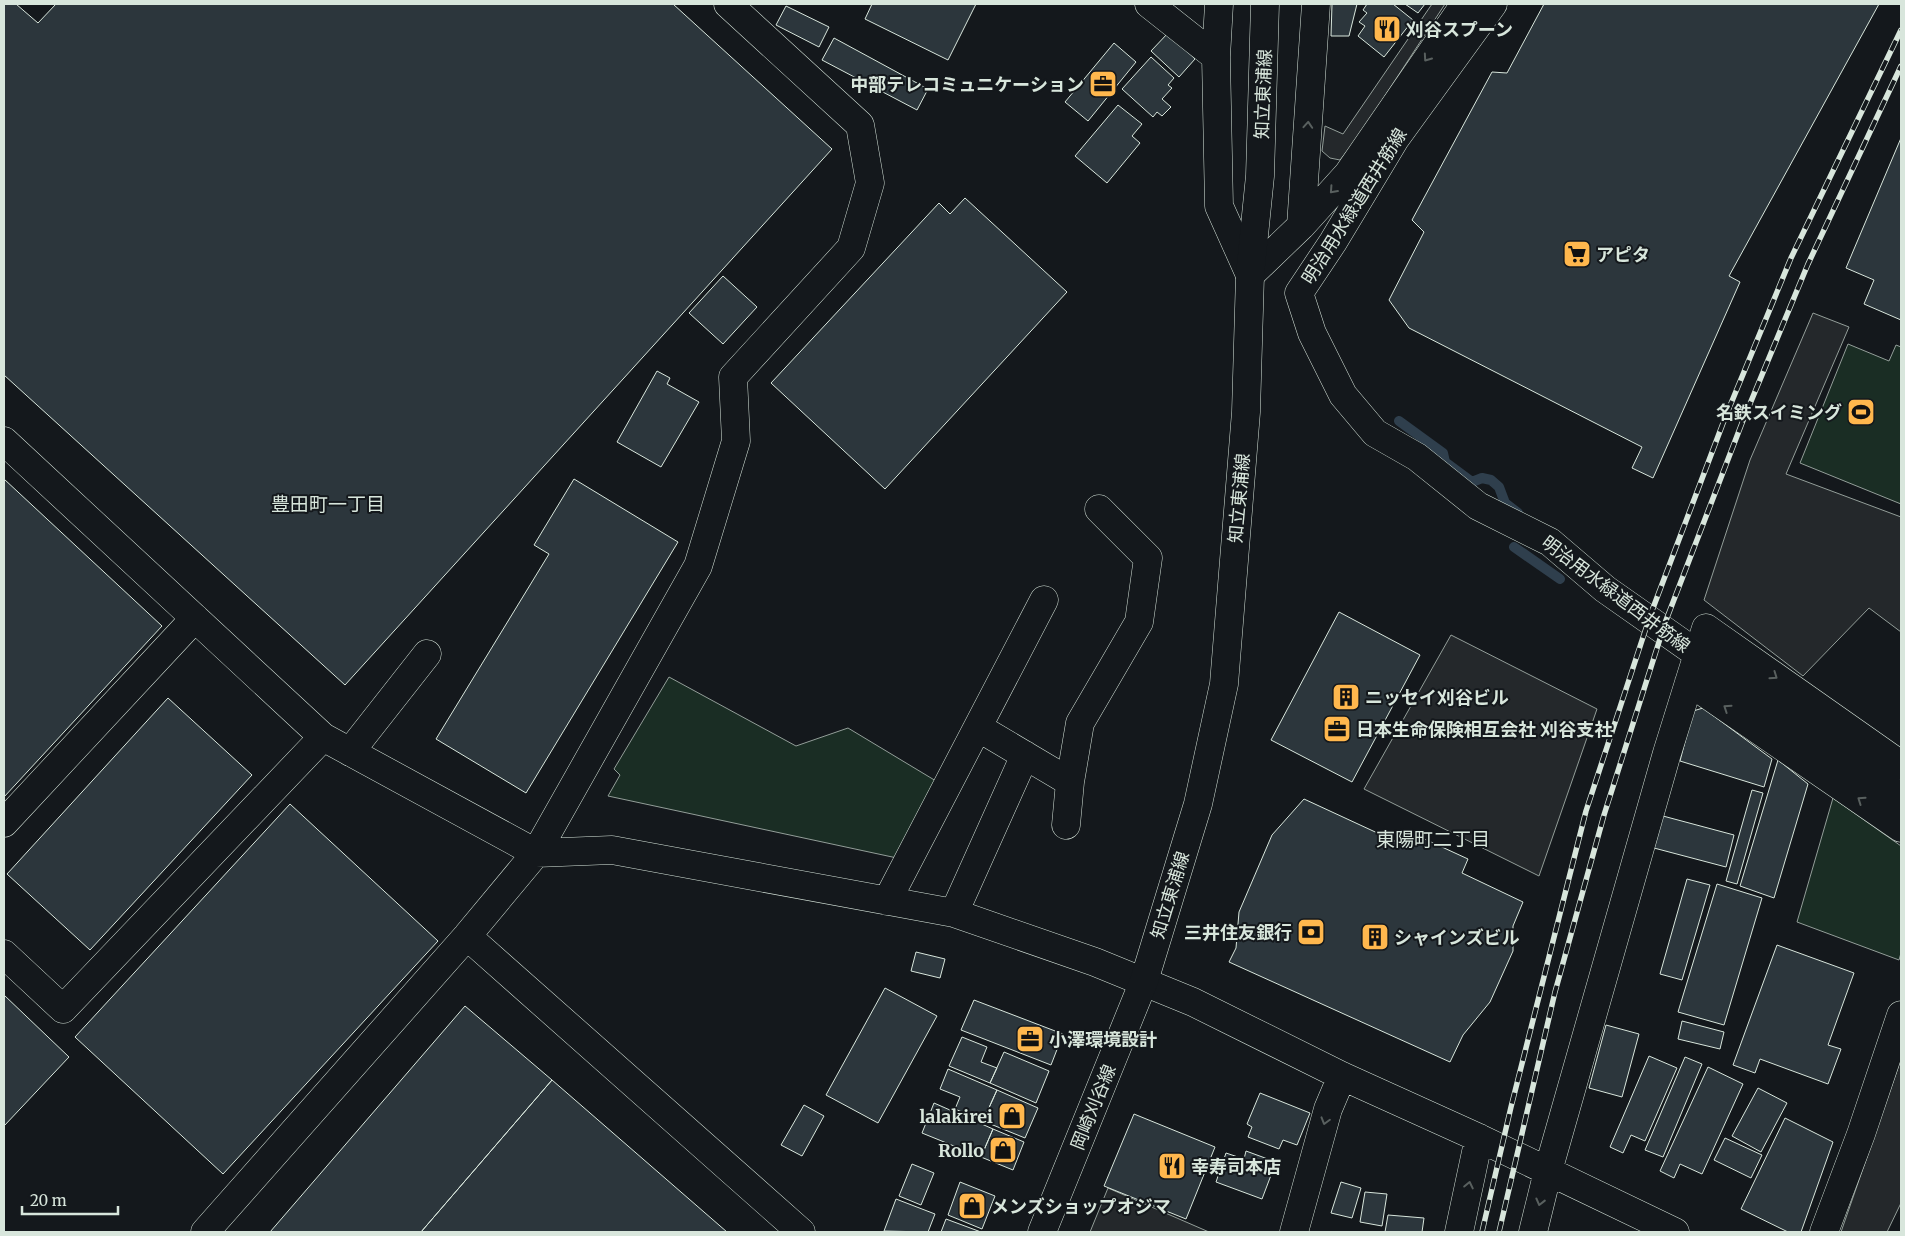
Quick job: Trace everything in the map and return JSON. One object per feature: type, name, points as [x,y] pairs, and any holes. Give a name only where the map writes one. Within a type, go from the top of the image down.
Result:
[{"type":"street","points":[[205,1232],[467,936],[536,853],[698,566],[736,441],[733,377],[851,248],[870,183],[860,125],[728,4]]},
{"type":"street","points":[[1149,4],[1216,57]]},
{"type":"street","points":[[1219,4],[1216,57],[1219,206],[1250,275],[1301,226],[1348,174],[1465,4]]},
{"type":"street","name":"知立東浦線","points":[[1144,981],[1198,804],[1224,684],[1246,412],[1250,275],[1260,176],[1265,4]]},
{"type":"street","points":[[1301,226],[1316,4]]},
{"type":"street","name":"明治用水緑道西井筋線","points":[[1493,4],[1395,139],[1333,242],[1299,293],[1312,333],[1343,395],[1375,433],[1418,457],[1478,506],[1550,542],[1605,589],[1901,797]]},
{"type":"street","points":[[4,441],[324,737],[536,853],[612,850],[954,913],[1095,962],[1193,1002],[1342,1076],[1478,1138],[1675,1232]]},
{"type":"street","points":[[1066,825],[1070,782],[1080,723],[1139,622],[1148,558],[1099,509]]},
{"type":"street","points":[[887,901],[979,728],[1044,600]]},
{"type":"street","points":[[4,823],[195,618]]},
{"type":"street","points":[[1533,1232],[1548,1172],[1667,753],[1706,628],[1901,765]]},
{"type":"street","points":[[350,752],[427,654]]},
{"type":"street","points":[[1689,682],[1901,828]]},
{"type":"street","points":[[979,728],[1070,782]]},
{"type":"street","points":[[4,954],[64,1009],[324,737]]},
{"type":"street","points":[[954,913],[1025,755]]},
{"type":"street","points":[[467,936],[801,1232]]},
{"type":"street","name":"岡崎刈谷線","points":[[1042,1232],[1144,981]]},
{"type":"street","points":[[1824,1232],[1862,1134],[1901,1015]]},
{"type":"street","points":[[1294,1232],[1328,1109],[1342,1076]]},
{"type":"street","points":[[1459,1232],[1478,1138]]},
{"type":"green space","name":"名鉄スイミング","points":[[1848,344],[1889,361],[1896,345],[1901,347],[1901,504],[1800,463]]},
{"type":"green space","points":[[669,677],[796,746],[848,728],[941,784],[897,858],[608,796],[620,775],[614,769]]},
{"type":"green space","points":[[1833,798],[1901,846],[1901,953],[1899,960],[1797,922]]},
{"type":"shaded area","points":[[1432,4],[1445,4],[1356,140],[1340,160],[1330,158],[1322,151],[1325,126],[1343,134]]},
{"type":"shaded area","points":[[1813,313],[1849,327],[1786,474],[1901,517],[1901,632],[1869,608],[1803,676],[1704,600],[1750,460]]},
{"type":"shaded area","points":[[1451,635],[1597,709],[1539,876],[1364,789]]},
{"type":"shaded area","points":[[1901,1059],[1901,1203],[1887,1232],[1841,1232]]},
{"type":"shaded area","points":[[1108,1188],[1209,1232],[1090,1232]]},
{"type":"building","points":[[4,4],[16,4],[38,23],[56,4],[673,4],[832,149],[345,685],[4,375]]},
{"type":"building","points":[[872,4],[976,4],[948,60],[865,19]]},
{"type":"building","points":[[1332,4],[1357,4],[1349,36],[1331,36]]},
{"type":"building","points":[[1367,4],[1393,4],[1413,20],[1384,57],[1358,36],[1365,26],[1359,22],[1367,13],[1363,10]]},
{"type":"building","points":[[1405,4],[1425,4],[1418,13]]},
{"type":"building","name":"アピタ","points":[[1544,4],[1879,4],[1729,276],[1740,282],[1653,478],[1632,468],[1642,447],[1409,328],[1389,300],[1424,232],[1412,220],[1492,72],[1507,73]]},
{"type":"building","points":[[786,6],[829,27],[819,47],[776,25]]},
{"type":"building","points":[[1168,33],[1195,59],[1179,77],[1151,51]]},
{"type":"building","points":[[834,38],[928,89],[917,110],[822,60]]},
{"type":"building","points":[[1114,43],[1136,62],[1088,121],[1065,102]]},
{"type":"building","points":[[1151,57],[1174,78],[1168,85],[1172,88],[1162,99],[1171,107],[1162,116],[1157,112],[1153,117],[1122,89]]},
{"type":"building","points":[[1118,105],[1142,124],[1132,136],[1140,143],[1107,183],[1075,156]]},
{"type":"building","points":[[1901,138],[1901,320],[1864,304],[1874,280],[1846,268]]},
{"type":"building","points":[[965,198],[1067,292],[885,489],[771,383],[939,203],[950,214]]},
{"type":"building","points":[[723,276],[757,307],[723,344],[689,313]]},
{"type":"building","points":[[657,371],[670,378],[667,384],[699,402],[661,467],[617,442]]},
{"type":"building","points":[[4,479],[162,626],[4,797]]},
{"type":"building","points":[[574,479],[678,542],[526,793],[436,739],[549,554],[534,545]]},
{"type":"building","name":"ニッセイ刈谷ビル","points":[[1339,612],[1420,655],[1352,782],[1271,740]]},
{"type":"building","points":[[168,698],[252,775],[90,950],[7,874]]},
{"type":"building","points":[[1703,708],[1772,759],[1764,787],[1680,761],[1693,711]]},
{"type":"building","points":[[1778,760],[1808,784],[1774,898],[1740,886]]},
{"type":"building","points":[[1752,790],[1763,793],[1737,884],[1726,881]]},
{"type":"building","name":"シャインズビル","points":[[1304,799],[1399,843],[1405,830],[1468,859],[1462,873],[1523,902],[1513,926],[1513,951],[1490,1002],[1463,1035],[1450,1062],[1229,962],[1236,948],[1239,912],[1272,835]]},
{"type":"building","points":[[290,804],[438,941],[223,1174],[75,1037]]},
{"type":"building","points":[[1663,816],[1734,835],[1726,867],[1654,848]]},
{"type":"building","points":[[1687,879],[1710,885],[1682,980],[1660,974]]},
{"type":"building","points":[[1717,884],[1762,898],[1724,1025],[1678,1012]]},
{"type":"building","points":[[1777,945],[1854,973],[1828,1045],[1841,1049],[1828,1084],[1760,1059],[1755,1073],[1733,1065]]},
{"type":"building","points":[[916,952],[945,959],[940,978],[911,971]]},
{"type":"building","points":[[885,988],[937,1016],[878,1123],[826,1095]]},
{"type":"building","points":[[4,995],[69,1057],[4,1126]]},
{"type":"building","points":[[974,1000],[1063,1034],[1051,1065],[961,1030]]},
{"type":"building","points":[[465,1006],[552,1080],[421,1232],[270,1232]]},
{"type":"building","points":[[1682,1021],[1724,1032],[1720,1049],[1678,1039]]},
{"type":"building","points":[[1606,1025],[1639,1034],[1622,1097],[1589,1088]]},
{"type":"building","points":[[962,1037],[987,1047],[981,1062],[997,1068],[990,1083],[949,1066]]},
{"type":"building","points":[[1004,1052],[1049,1071],[1036,1103],[990,1083]]},
{"type":"building","points":[[1649,1056],[1677,1068],[1645,1141],[1631,1135],[1623,1153],[1610,1147]]},
{"type":"building","points":[[1685,1057],[1702,1064],[1663,1157],[1645,1150]]},
{"type":"building","points":[[1708,1067],[1743,1084],[1702,1174],[1680,1164],[1674,1178],[1660,1171]]},
{"type":"building","points":[[948,1069],[997,1090],[983,1121],[955,1109],[960,1097],[940,1089]]},
{"type":"building","points":[[552,1080],[727,1232],[421,1232]]},
{"type":"building","points":[[1758,1088],[1787,1103],[1761,1152],[1732,1136]]},
{"type":"building","points":[[997,1090],[1038,1108],[1025,1138],[983,1121]]},
{"type":"building","points":[[1260,1093],[1310,1113],[1297,1145],[1283,1140],[1279,1149],[1248,1137],[1252,1127],[1247,1124]]},
{"type":"building","points":[[934,1103],[993,1129],[981,1157],[922,1133]]},
{"type":"building","points":[[804,1105],[824,1116],[802,1156],[781,1145]]},
{"type":"building","points":[[1134,1114],[1215,1147],[1186,1219],[1104,1186]]},
{"type":"building","points":[[1785,1118],[1833,1142],[1801,1232],[1788,1232],[1741,1209]]},
{"type":"building","points":[[993,1129],[1024,1142],[1013,1170],[981,1157]]},
{"type":"building","points":[[1725,1138],[1762,1155],[1751,1178],[1714,1160]]},
{"type":"building","points":[[1246,1151],[1276,1162],[1262,1199],[1216,1182],[1226,1153],[1244,1159]]},
{"type":"building","points":[[912,1164],[934,1173],[921,1205],[899,1196]]},
{"type":"building","points":[[960,1182],[995,1196],[982,1229],[948,1215]]},
{"type":"building","points":[[1341,1182],[1361,1188],[1352,1218],[1331,1213]]},
{"type":"building","points":[[1365,1192],[1387,1194],[1382,1226],[1360,1222]]},
{"type":"building","points":[[896,1199],[935,1214],[928,1232],[884,1231]]},
{"type":"building","points":[[1388,1215],[1424,1218],[1422,1232],[1385,1232]]},
{"type":"building","points":[[946,1219],[981,1232],[941,1232]]},
{"type":"waterway","points":[[1399,421],[1443,453],[1445,462],[1472,482],[1482,478],[1491,480],[1499,487],[1505,503],[1518,513]]},
{"type":"waterway","points":[[1514,547],[1560,579]]},
{"type":"railway","points":[[1482,1232],[1511,1107],[1586,811],[1650,616],[1725,418],[1791,258],[1901,30]]},
{"type":"railway","points":[[1499,1232],[1555,992],[1604,815],[1665,623],[1742,423],[1808,264],[1901,66]]},
{"type":"place","name":"刈谷スプーン","points":[[1387,29]]},
{"type":"place","name":"中部テレコミュニケーション","points":[[1103,84]]},
{"type":"place","name":"アピタ","points":[[1577,254]]},
{"type":"place","name":"名鉄スイミング","points":[[1861,412]]},
{"type":"place","name":"ニッセイ刈谷ビル","points":[[1346,697]]},
{"type":"place","name":"日本生命保険相互会社 刈谷支社","points":[[1337,729]]},
{"type":"place","name":"三井住友銀行","points":[[1311,932]]},
{"type":"place","name":"シャインズビル","points":[[1375,937]]},
{"type":"place","name":"小澤環境設計","points":[[1030,1039]]},
{"type":"place","name":"lalakirei","points":[[1012,1116]]},
{"type":"place","name":"Rollo","points":[[1003,1150]]},
{"type":"place","name":"幸寿司本店","points":[[1172,1166]]},
{"type":"place","name":"メンズショップオジマ","points":[[972,1206]]},
{"type":"district","name":"豊田町一丁目","points":[[328,504]]},
{"type":"district","name":"東陽町二丁目","points":[[1433,839]]}]
